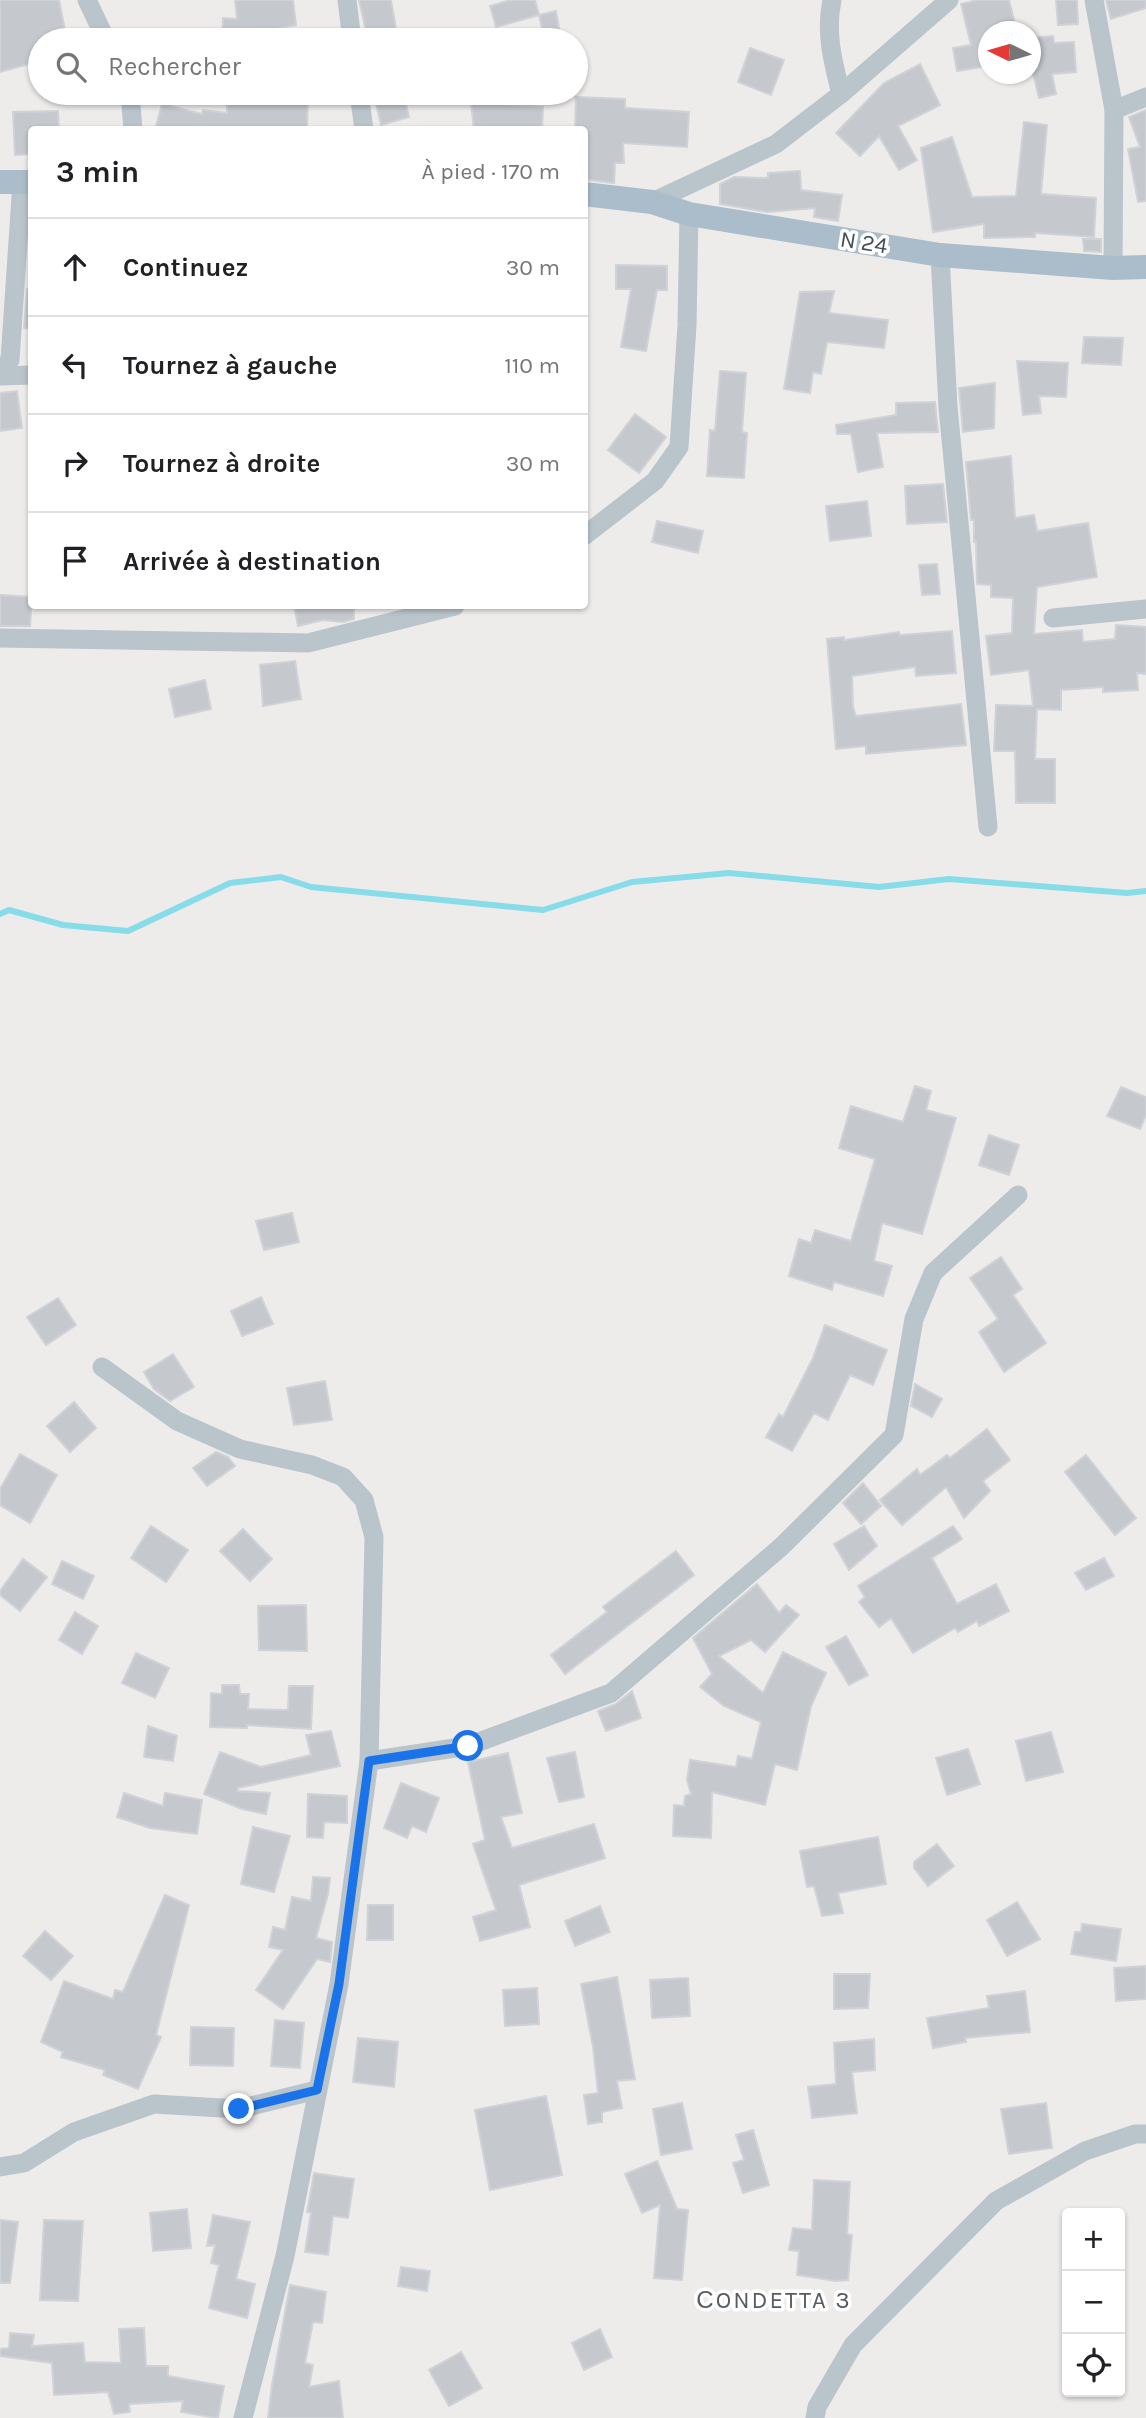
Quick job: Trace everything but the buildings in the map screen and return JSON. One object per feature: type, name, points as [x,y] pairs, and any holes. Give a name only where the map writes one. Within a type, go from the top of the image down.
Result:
[{"type":"main road","name":"N 24","points":[[588,194],[652,202],[689,214],[940,255],[1112,268],[1146,267]]},
{"type":"street","points":[[87,0],[100,28]]},
{"type":"street","points":[[347,0],[350,28]]},
{"type":"street","points":[[832,0],[828,19],[830,46],[841,94]]},
{"type":"street","points":[[652,202],[776,144],[841,94],[948,0]]},
{"type":"street","points":[[1094,0],[1114,110],[1112,268]]},
{"type":"street","points":[[1114,110],[1146,97]]},
{"type":"street","points":[[131,105],[133,126]]},
{"type":"street","points":[[361,105],[363,126]]},
{"type":"street","points":[[0,373],[10,360],[18,182]]},
{"type":"street","points":[[588,533],[655,481],[679,447],[687,325],[689,214]]},
{"type":"street","points":[[940,255],[948,407],[988,827]]},
{"type":"street","points":[[0,373],[28,376]]},
{"type":"street","points":[[0,638],[308,643],[443,609]]},
{"type":"street","points":[[1053,618],[1146,609]]},
{"type":"street","points":[[369,1761],[468,1746],[611,1693],[781,1547],[894,1435],[914,1319],[933,1273],[1018,1195]]},
{"type":"street","points":[[102,1367],[177,1421],[240,1450],[312,1465],[343,1477],[364,1500],[374,1537],[369,1761],[339,1984],[285,2256],[243,2418]]},
{"type":"street","points":[[0,2167],[24,2163],[74,2132],[154,2104],[239,2109],[317,2090]]},
{"type":"street","points":[[815,2418],[817,2407],[853,2345],[996,2201],[1084,2151],[1135,2134],[1146,2134]]},
{"type":"waterway","points":[[0,914],[9,910],[63,925],[128,931],[230,883],[281,877],[311,887],[543,910],[632,882],[729,873],[879,887],[949,879],[1127,893],[1146,891]]},
{"type":"district","name":"СONDETTA 3","points":[[774,2300]]},
{"type":"route","points":[[239,2109],[317,2090],[339,1984],[369,1761],[468,1746]]}]
